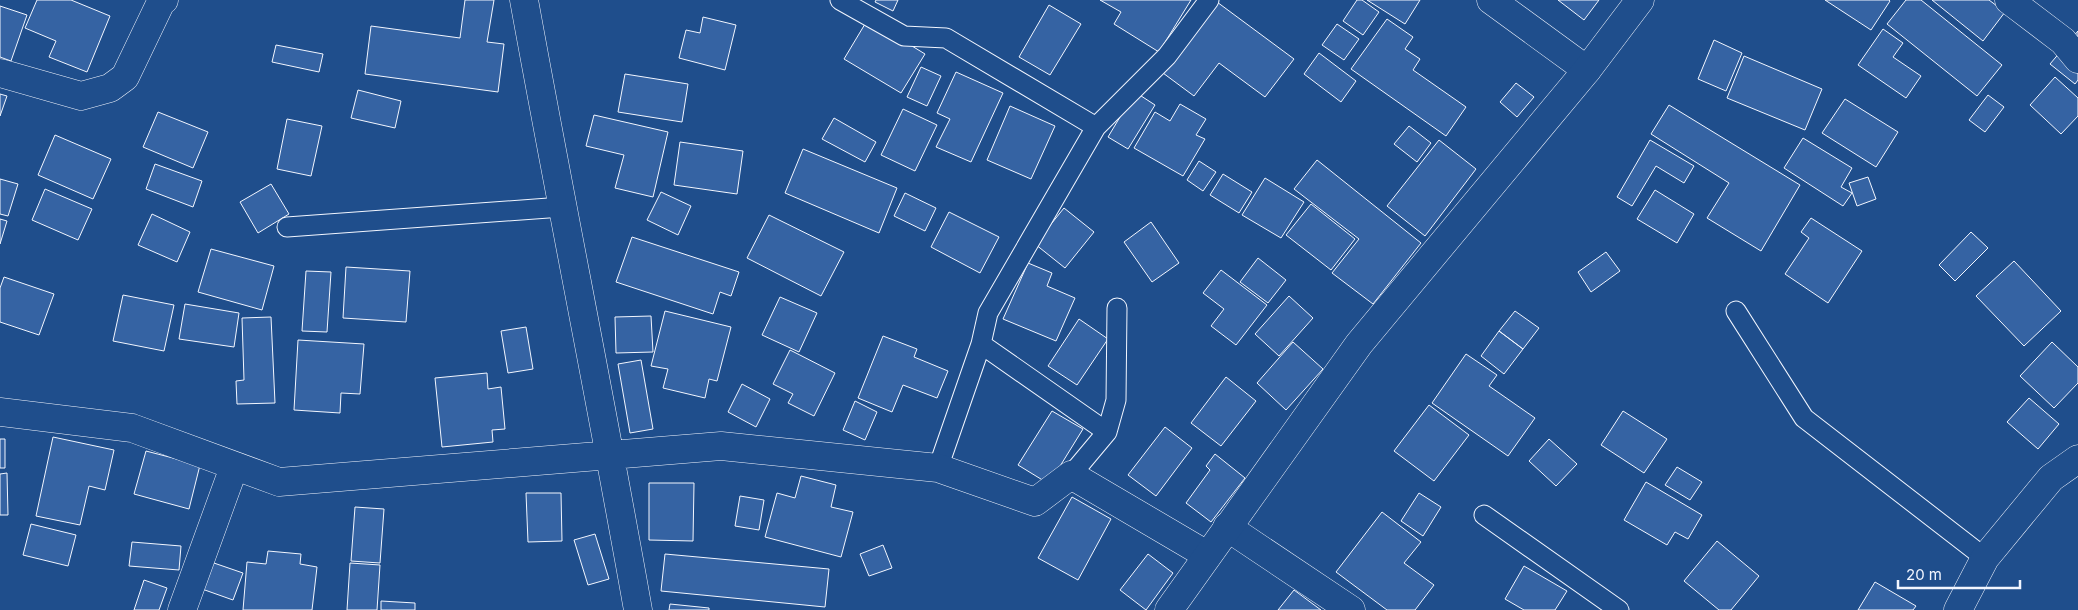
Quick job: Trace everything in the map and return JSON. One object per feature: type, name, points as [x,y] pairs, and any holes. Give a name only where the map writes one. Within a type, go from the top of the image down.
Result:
[{"type":"street","points":[[0,73],[81,96],[110,88],[125,77],[161,2],[164,0]]},
{"type":"street","points":[[524,0],[562,207],[611,454],[638,610]]},
{"type":"street","points":[[1491,0],[1587,70]]},
{"type":"street","points":[[1169,610],[1359,344],[1587,70],[1640,0]]},
{"type":"street","points":[[2008,0],[2063,42],[2078,59]]},
{"type":"street","points":[[0,412],[132,428],[279,482],[721,446],[938,468],[1035,502],[1071,475],[1207,555]]},
{"type":"street","points":[[1958,610],[1985,558],[2051,478],[2078,458]]},
{"type":"street","points":[[182,610],[234,467]]},
{"type":"street","points":[[1227,527],[1351,610]]},
{"type":"lane","points":[[840,0],[904,36],[946,38],[1096,127]]},
{"type":"lane","points":[[938,468],[981,344],[988,313],[1096,127],[1167,56],[1208,0]]},
{"type":"lane","points":[[287,227],[562,207]]},
{"type":"lane","points":[[1071,475],[1106,432],[1116,400],[1117,308]]},
{"type":"lane","points":[[1736,311],[1804,418],[1985,558]]},
{"type":"lane","points":[[981,344],[1106,432]]},
{"type":"lane","points":[[1484,515],[1619,610]]},
{"type":"building","points":[[37,0],[71,0],[110,16],[87,72],[49,57],[56,41],[25,28]]},
{"type":"building","points":[[465,0],[494,0],[487,42],[504,44],[498,92],[365,74],[371,26],[460,38]]},
{"type":"building","points":[[876,0],[898,0],[893,11],[875,2]]},
{"type":"building","points":[[1100,0],[1191,0],[1159,52],[1114,24],[1121,12]]},
{"type":"building","points":[[1357,0],[1362,0],[1379,12],[1363,35],[1343,21]]},
{"type":"building","points":[[1367,0],[1420,0],[1405,24]]},
{"type":"building","points":[[1558,0],[1599,0],[1584,20]]},
{"type":"building","points":[[1825,0],[1889,0],[1890,1],[1871,30]]},
{"type":"building","points":[[1906,0],[1921,0],[2002,65],[1977,96],[1887,24]]},
{"type":"building","points":[[1932,0],[1989,0],[2005,12],[1983,41]]},
{"type":"building","points":[[1217,2],[1294,59],[1265,97],[1219,63],[1194,96],[1163,73]]},
{"type":"building","points":[[1049,5],[1081,24],[1050,75],[1019,57]]},
{"type":"building","points":[[0,6],[27,15],[11,61],[0,57]]},
{"type":"building","points":[[703,17],[736,25],[725,70],[679,58],[686,30],[700,33]]},
{"type":"building","points":[[868,19],[925,54],[901,93],[844,59]]},
{"type":"building","points":[[1387,19],[1413,37],[1405,49],[1420,59],[1413,70],[1466,107],[1446,136],[1351,69]]},
{"type":"building","points":[[1337,24],[1359,39],[1344,60],[1322,45]]},
{"type":"building","points":[[1883,29],[1903,43],[1893,57],[1921,76],[1906,98],[1858,65]]},
{"type":"building","points":[[2078,31],[2078,80],[2075,84],[2050,64]]},
{"type":"building","points":[[1714,40],[1742,53],[1726,91],[1698,79]]},
{"type":"building","points":[[276,45],[323,54],[319,72],[272,62]]},
{"type":"building","points":[[1319,53],[1356,81],[1341,102],[1304,74]]},
{"type":"building","points":[[1744,56],[1822,89],[1805,130],[1727,98]]},
{"type":"building","points":[[921,67],[941,76],[927,106],[907,97]]},
{"type":"building","points":[[956,72],[1003,93],[971,162],[936,147],[950,119],[937,113]]},
{"type":"building","points":[[625,74],[688,84],[682,122],[618,112]]},
{"type":"building","points":[[2055,77],[2078,98],[2078,116],[2061,134],[2030,105]]},
{"type":"building","points":[[1516,83],[1534,97],[1517,117],[1500,102]]},
{"type":"building","points":[[358,90],[401,101],[395,128],[351,118]]},
{"type":"building","points":[[1135,92],[1155,105],[1128,149],[1108,137]]},
{"type":"building","points":[[0,94],[7,96],[0,116]]},
{"type":"building","points":[[1988,95],[2004,107],[1985,132],[1969,120]]},
{"type":"building","points":[[1845,99],[1898,132],[1876,167],[1822,133]]},
{"type":"building","points":[[1180,104],[1206,119],[1196,135],[1205,139],[1183,176],[1134,148],[1155,112],[1170,121]]},
{"type":"building","points":[[1669,105],[1800,185],[1761,251],[1707,218],[1729,183],[1651,134]]},
{"type":"building","points":[[1010,106],[1055,126],[1031,179],[987,160]]},
{"type":"building","points":[[903,109],[937,125],[915,171],[881,155]]},
{"type":"building","points":[[158,112],[208,132],[193,168],[143,147]]},
{"type":"building","points":[[594,115],[668,132],[653,197],[615,188],[624,155],[586,146]]},
{"type":"building","points":[[834,118],[876,142],[865,162],[822,139]]},
{"type":"building","points":[[287,119],[322,126],[311,176],[277,169]]},
{"type":"building","points":[[1409,126],[1431,143],[1417,162],[1394,144]]},
{"type":"building","points":[[55,135],[111,159],[93,199],[38,175]]},
{"type":"building","points":[[1803,138],[1852,168],[1841,187],[1852,193],[1843,206],[1784,168]]},
{"type":"building","points":[[1439,140],[1476,169],[1425,236],[1387,206]]},
{"type":"building","points":[[1650,140],[1694,166],[1684,183],[1656,166],[1632,206],[1617,197]]},
{"type":"building","points":[[680,142],[743,151],[737,194],[674,185]]},
{"type":"building","points":[[803,149],[897,188],[879,233],[785,193]]},
{"type":"building","points":[[1317,160],[1421,243],[1373,304],[1332,273],[1359,239],[1294,189]]},
{"type":"building","points":[[1199,161],[1216,172],[1203,191],[1187,180]]},
{"type":"building","points":[[155,164],[202,181],[193,207],[146,189]]},
{"type":"building","points":[[1223,174],[1252,192],[1239,213],[1210,195]]},
{"type":"building","points":[[1868,177],[1876,199],[1857,206],[1849,183]]},
{"type":"building","points":[[1265,178],[1304,202],[1281,238],[1242,215]]},
{"type":"building","points":[[0,179],[18,184],[8,216],[0,214]]},
{"type":"building","points":[[271,184],[289,214],[258,233],[240,202]]},
{"type":"building","points":[[45,189],[92,209],[78,240],[32,220]]},
{"type":"building","points":[[1655,190],[1694,214],[1677,243],[1637,219]]},
{"type":"building","points":[[661,192],[691,206],[678,235],[647,220]]},
{"type":"building","points":[[905,193],[936,208],[925,231],[894,216]]},
{"type":"building","points":[[1311,204],[1355,239],[1331,270],[1286,235]]},
{"type":"building","points":[[1064,208],[1094,232],[1065,268],[1035,244]]},
{"type":"building","points":[[949,212],[999,237],[980,273],[931,247]]},
{"type":"building","points":[[152,214],[190,232],[177,262],[138,245]]},
{"type":"building","points":[[769,215],[844,252],[821,296],[747,258]]},
{"type":"building","points":[[1811,218],[1862,251],[1828,303],[1785,274],[1809,238],[1801,232]]},
{"type":"building","points":[[0,219],[7,221],[0,244]]},
{"type":"building","points":[[1151,222],[1179,263],[1152,282],[1124,242]]},
{"type":"building","points":[[1971,232],[1988,248],[1955,281],[1939,265]]},
{"type":"building","points":[[632,237],[739,272],[731,296],[720,292],[713,314],[616,282]]},
{"type":"building","points":[[211,249],[274,266],[262,310],[198,292]]},
{"type":"building","points":[[1606,252],[1620,271],[1591,292],[1578,272]]},
{"type":"building","points":[[1258,258],[1286,280],[1268,303],[1240,282]]},
{"type":"building","points":[[2014,261],[2061,311],[2024,346],[1976,296]]},
{"type":"building","points":[[1028,263],[1052,273],[1047,286],[1075,298],[1056,341],[1003,319]]},
{"type":"building","points":[[346,267],[410,271],[406,322],[343,318]]},
{"type":"building","points":[[1221,270],[1267,305],[1236,345],[1211,326],[1224,309],[1203,293]]},
{"type":"building","points":[[306,271],[331,272],[327,332],[302,331]]},
{"type":"building","points":[[4,277],[54,294],[39,335],[0,322],[0,288]]},
{"type":"building","points":[[123,295],[174,305],[164,351],[113,341]]},
{"type":"building","points":[[1289,296],[1313,318],[1279,356],[1255,334]]},
{"type":"building","points":[[780,297],[817,313],[799,352],[762,335]]},
{"type":"building","points":[[185,304],[239,313],[234,347],[179,339]]},
{"type":"building","points":[[665,311],[731,327],[717,381],[709,379],[705,398],[663,388],[668,369],[651,366]]},
{"type":"building","points":[[1515,311],[1539,328],[1523,349],[1499,331]]},
{"type":"building","points":[[651,316],[653,352],[616,353],[615,317]]},
{"type":"building","points":[[271,317],[275,403],[237,404],[236,381],[244,380],[242,318]]},
{"type":"building","points":[[1079,319],[1108,339],[1077,385],[1048,366]]},
{"type":"building","points":[[526,327],[533,369],[508,373],[501,331]]},
{"type":"building","points":[[1499,331],[1523,349],[1504,374],[1481,356]]},
{"type":"building","points":[[883,336],[917,349],[914,357],[948,371],[937,398],[903,385],[892,412],[858,398]]},
{"type":"building","points":[[298,340],[364,344],[360,394],[341,393],[340,413],[294,410]]},
{"type":"building","points":[[1293,342],[1323,369],[1286,410],[1257,383]]},
{"type":"building","points":[[2052,342],[2078,367],[2078,383],[2054,408],[2020,376]]},
{"type":"building","points":[[790,350],[835,373],[814,416],[788,403],[793,394],[773,384]]},
{"type":"building","points":[[1466,354],[1497,375],[1489,386],[1535,418],[1508,456],[1432,403]]},
{"type":"building","points":[[641,360],[653,429],[630,433],[618,364]]},
{"type":"building","points":[[487,373],[488,389],[501,387],[505,429],[492,430],[493,442],[442,447],[435,378]]},
{"type":"building","points":[[1226,377],[1256,401],[1221,446],[1191,423]]},
{"type":"building","points":[[742,384],[770,399],[756,427],[728,412]]},
{"type":"building","points":[[2029,398],[2059,424],[2038,449],[2007,422]]},
{"type":"building","points":[[855,401],[877,412],[865,440],[843,430]]},
{"type":"building","points":[[1429,405],[1469,435],[1434,481],[1394,451]]},
{"type":"building","points":[[1052,411],[1083,429],[1049,484],[1018,465]]},
{"type":"building","points":[[1623,411],[1667,439],[1644,473],[1601,445]]},
{"type":"building","points":[[1165,427],[1192,448],[1156,496],[1128,475]]},
{"type":"building","points":[[53,437],[114,450],[105,490],[89,486],[80,525],[36,516]]},
{"type":"building","points":[[0,439],[5,439],[5,468],[0,468]]},
{"type":"building","points":[[1549,439],[1577,464],[1556,486],[1529,461]]},
{"type":"building","points":[[146,451],[200,465],[189,509],[134,494]]},
{"type":"building","points":[[1215,454],[1245,478],[1211,522],[1186,503],[1210,470],[1206,466]]},
{"type":"building","points":[[1677,467],[1702,482],[1690,500],[1665,485]]},
{"type":"building","points":[[7,473],[8,515],[0,515],[0,474]]},
{"type":"building","points":[[801,476],[836,485],[831,507],[853,512],[841,557],[765,537],[777,493],[795,498]]},
{"type":"building","points":[[1646,482],[1702,515],[1688,539],[1675,532],[1667,545],[1624,520]]},
{"type":"building","points":[[649,483],[694,483],[693,541],[649,540]]},
{"type":"building","points":[[526,493],[561,493],[562,541],[528,542]]},
{"type":"building","points":[[1419,493],[1441,507],[1423,536],[1401,521]]},
{"type":"building","points":[[740,496],[764,500],[759,530],[735,526]]},
{"type":"building","points":[[1072,497],[1111,519],[1078,580],[1038,558]]},
{"type":"building","points":[[355,507],[384,509],[380,563],[351,561]]},
{"type":"building","points":[[1382,512],[1421,542],[1404,563],[1434,585],[1415,610],[1387,610],[1336,572]]},
{"type":"building","points":[[31,524],[76,535],[68,566],[23,555]]},
{"type":"building","points":[[595,534],[609,579],[588,585],[574,540]]},
{"type":"building","points":[[1717,541],[1759,576],[1731,610],[1719,610],[1684,581]]},
{"type":"building","points":[[132,542],[181,546],[179,570],[129,566]]},
{"type":"building","points":[[883,545],[892,568],[869,576],[860,554]]},
{"type":"building","points":[[268,551],[301,554],[300,564],[317,567],[312,610],[243,610],[247,562],[266,564]]},
{"type":"building","points":[[665,554],[829,569],[825,607],[661,591]]},
{"type":"building","points":[[1148,554],[1173,573],[1146,610],[1120,590]]},
{"type":"building","points":[[211,562],[243,573],[233,600],[202,589]]},
{"type":"building","points":[[350,563],[380,565],[377,610],[347,610]]},
{"type":"building","points":[[1524,566],[1567,591],[1555,610],[1524,610],[1505,599]]},
{"type":"building","points":[[144,580],[167,588],[159,610],[134,610]]},
{"type":"building","points":[[1875,582],[1916,606],[1913,610],[1858,610]]},
{"type":"building","points":[[1294,590],[1321,610],[1278,610]]},
{"type":"building","points":[[381,601],[415,603],[415,610],[381,610]]},
{"type":"building","points":[[670,604],[709,608],[709,610],[669,610]]}]
